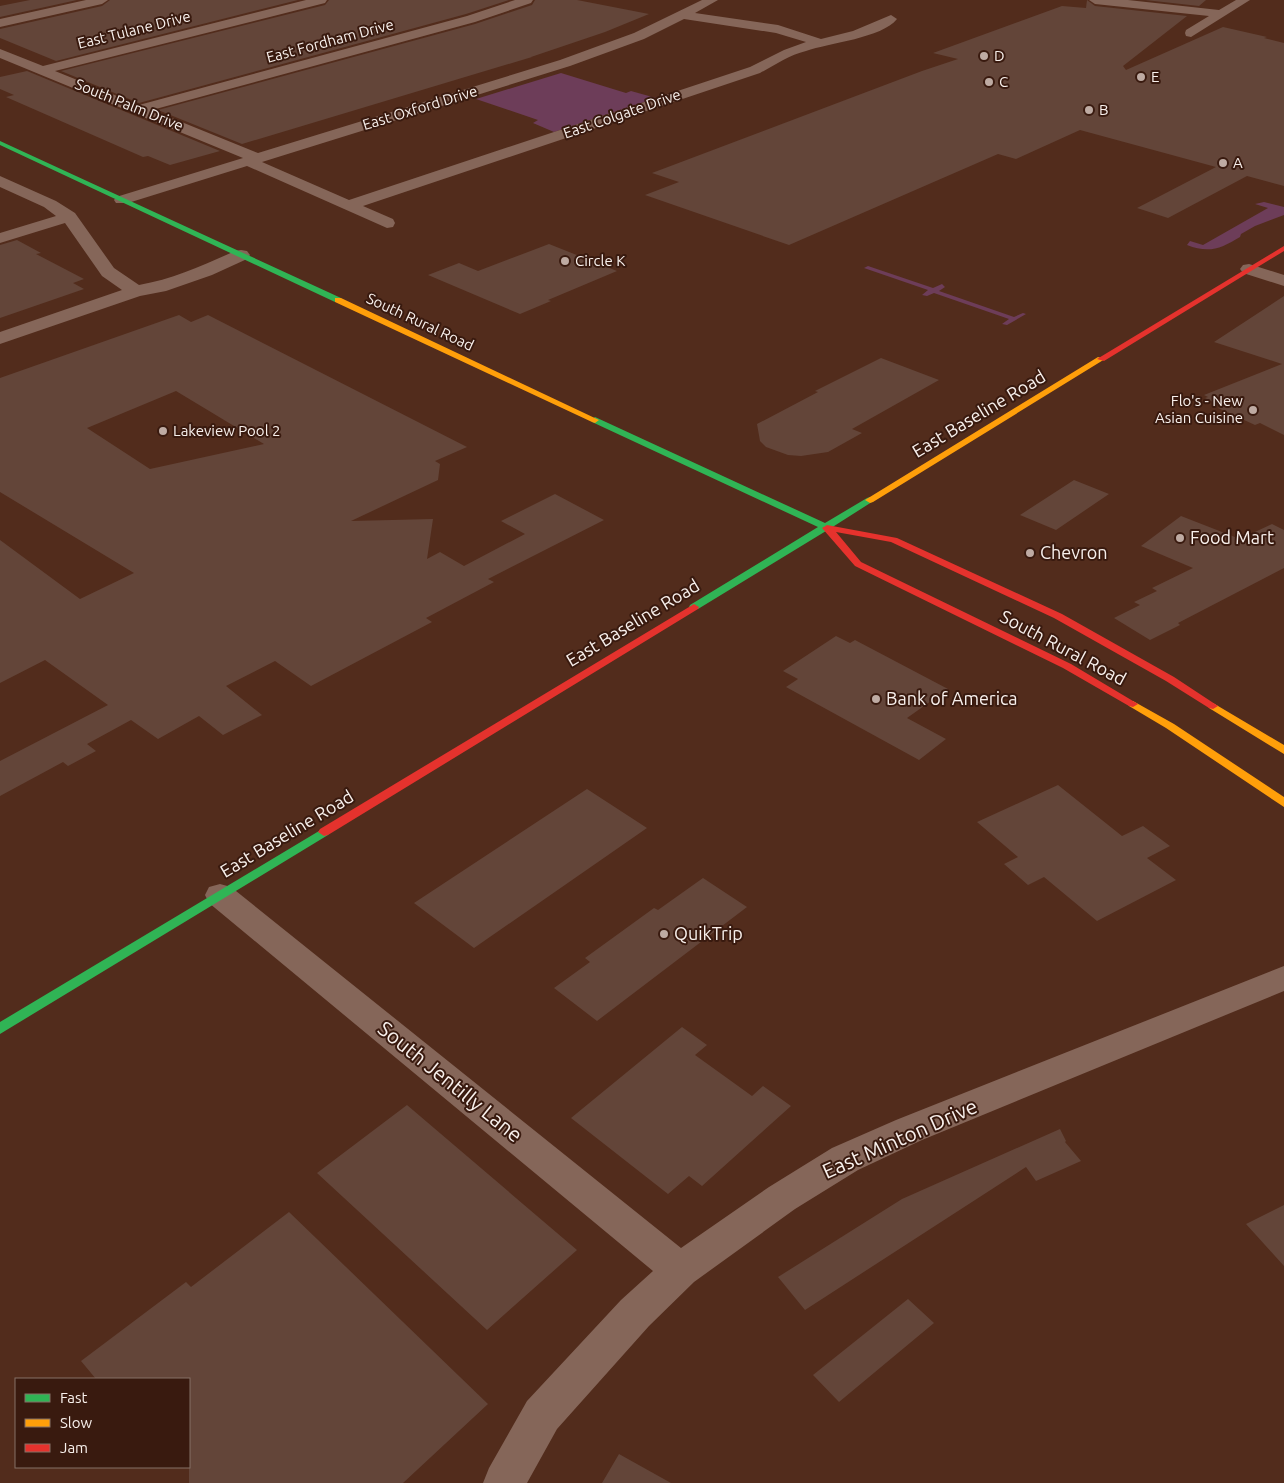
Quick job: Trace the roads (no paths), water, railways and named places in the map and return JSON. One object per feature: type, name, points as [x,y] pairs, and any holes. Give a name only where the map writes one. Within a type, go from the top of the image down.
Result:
[{"type":"main road","name":"South Rural Road","points":[[0,143],[826,528],[894,540],[1058,616],[1163,674],[1284,750]]},
{"type":"main road","name":"East Baseline Road","points":[[0,1029],[1284,248]]},
{"type":"main road","name":"South Rural Road","points":[[826,528],[858,564],[1067,666],[1170,726],[1284,803]]},
{"type":"street","points":[[0,24],[102,0]]},
{"type":"street","name":"East Tulane Drive","points":[[42,70],[322,0]]},
{"type":"street","name":"East Fordham Drive","points":[[140,109],[471,20],[527,0]]},
{"type":"street","name":"East Oxford Drive","points":[[122,200],[565,62],[639,36],[712,0]]},
{"type":"street","points":[[1095,0],[1220,14]]},
{"type":"street","points":[[1191,33],[1244,0]]},
{"type":"street","points":[[684,15],[778,29],[821,43]]},
{"type":"street","name":"East Colgate Drive","points":[[350,205],[745,73],[798,49],[848,38],[892,19]]},
{"type":"street","name":"South Palm Drive","points":[[0,53],[140,109],[387,223]]},
{"type":"street","points":[[0,181],[50,204],[69,217],[108,272],[136,291]]},
{"type":"street","points":[[0,238],[69,217]]},
{"type":"street","points":[[0,338],[136,291],[170,283],[206,271],[241,255]]},
{"type":"street","points":[[1249,269],[1284,281]]},
{"type":"street","name":"South Jentilly Lane","points":[[220,895],[680,1270]]},
{"type":"street","name":"East Minton Drive","points":[[504,1483],[542,1415],[634,1313],[680,1270],[782,1198],[845,1159],[909,1130],[1284,978]]},
{"type":"place","name":"D","points":[[984,56]]},
{"type":"place","name":"E","points":[[1141,77]]},
{"type":"place","name":"C","points":[[989,82]]},
{"type":"place","name":"B","points":[[1089,110]]},
{"type":"place","name":"A","points":[[1223,163]]},
{"type":"place","name":"Circle K","points":[[565,261]]},
{"type":"place","name":"Flo's - New Asian Cuisine","points":[[1253,410]]},
{"type":"place","name":"Lakeview Pool 2","points":[[163,431]]},
{"type":"place","name":"Food Mart","points":[[1180,538]]},
{"type":"place","name":"Chevron","points":[[1030,553]]},
{"type":"place","name":"Bank of America","points":[[876,699]]},
{"type":"place","name":"QuikTrip","points":[[664,934]]}]
